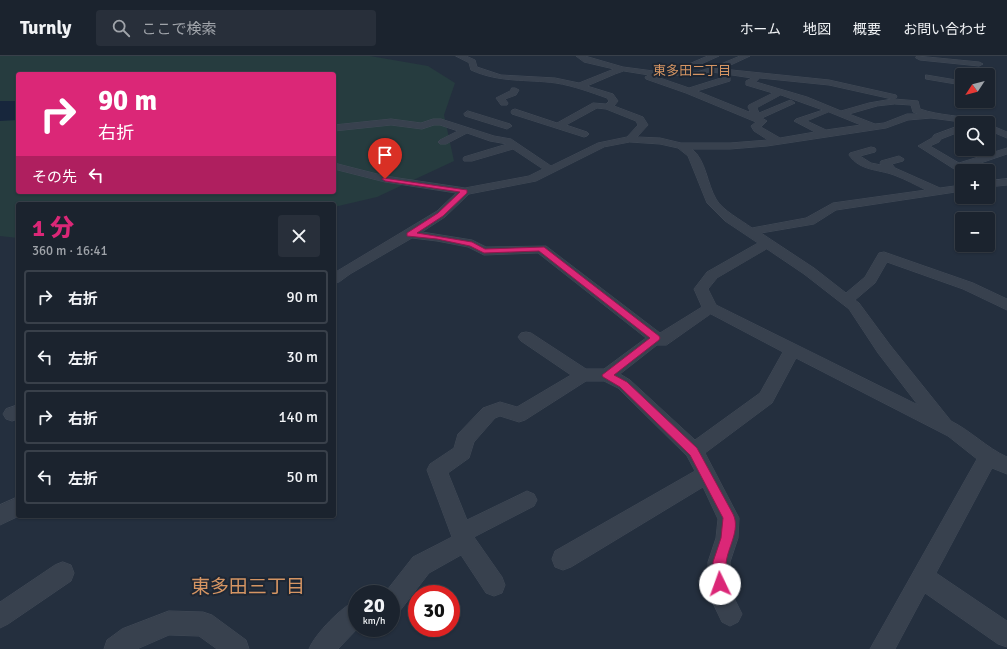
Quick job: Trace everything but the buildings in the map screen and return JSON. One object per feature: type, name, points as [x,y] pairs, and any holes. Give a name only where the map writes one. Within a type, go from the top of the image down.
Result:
[{"type":"street","points":[[460,56],[472,62],[474,68],[499,78],[547,80],[580,86],[610,96],[614,101],[608,107]]},
{"type":"street","points":[[580,56],[588,60],[624,69],[661,74],[735,72],[757,76],[826,82],[892,97],[911,98]]},
{"type":"street","points":[[689,66],[714,56]]},
{"type":"street","points":[[703,72],[741,57]]},
{"type":"street","points":[[925,68],[958,62],[981,64]]},
{"type":"street","points":[[958,62],[960,68]]},
{"type":"street","points":[[679,63],[727,79],[749,83],[804,99],[874,127]]},
{"type":"street","points":[[925,68],[955,80]]},
{"type":"street","points":[[580,86],[612,72],[624,69]]},
{"type":"street","points":[[661,74],[649,77],[689,91],[762,121],[756,126],[757,130],[778,141]]},
{"type":"street","points":[[749,83],[758,78],[806,82],[835,92]]},
{"type":"street","points":[[689,91],[727,79]]},
{"type":"street","points":[[534,87],[547,80]]},
{"type":"street","points":[[504,87],[518,90],[500,98],[504,103]]},
{"type":"street","points":[[752,117],[755,112],[752,107],[780,92]]},
{"type":"street","points":[[841,114],[871,104],[911,98]]},
{"type":"street","points":[[911,98],[916,110],[930,116]]},
{"type":"street","points":[[857,100],[871,104]]},
{"type":"street","points":[[752,117],[791,103]]},
{"type":"street","points":[[558,126],[596,105],[608,107],[640,119],[643,125],[630,139]]},
{"type":"street","points":[[515,112],[584,134]]},
{"type":"street","points":[[824,133],[799,121],[825,112]]},
{"type":"street","points":[[468,114],[511,124],[478,134]]},
{"type":"street","points":[[336,167],[385,179],[465,191],[532,179],[549,169],[601,145],[630,139],[660,141],[681,146],[739,145],[778,141],[844,129],[886,125],[907,117],[930,116],[955,118]]},
{"type":"street","points":[[336,128],[391,122],[422,126],[433,122],[441,122],[478,134],[508,141],[549,169]]},
{"type":"street","points":[[443,142],[466,130]]},
{"type":"street","points":[[955,130],[937,137],[936,140],[923,146],[955,165]]},
{"type":"street","points":[[995,130],[1007,135]]},
{"type":"street","points":[[468,159],[515,146]]},
{"type":"street","points":[[681,146],[694,155],[711,201],[729,218],[766,244],[809,271],[854,306],[884,349],[944,426]]},
{"type":"street","points":[[871,150],[854,155],[858,161],[864,164],[892,171],[937,191]]},
{"type":"street","points":[[974,164],[1007,151]]},
{"type":"street","points":[[892,171],[885,163],[899,159]]},
{"type":"street","points":[[995,183],[1007,182]]},
{"type":"street","points":[[748,232],[810,222],[833,207],[955,189]]},
{"type":"street","points":[[336,278],[441,214],[465,191]]},
{"type":"street","points":[[410,234],[437,237],[472,244],[484,251],[541,249],[660,341],[710,308]]},
{"type":"street","points":[[766,244],[712,275],[701,289],[710,308],[954,431],[998,462],[922,577],[882,649]]},
{"type":"street","points":[[846,300],[870,280],[884,256],[968,286],[1007,305]]},
{"type":"street","points":[[526,337],[583,375]]},
{"type":"street","points":[[606,375],[656,338]]},
{"type":"street","points":[[694,452],[766,398],[793,349]]},
{"type":"street","points":[[494,585],[463,537],[437,470],[462,452],[465,439],[489,413],[500,409],[519,415],[583,375],[606,375],[624,384],[694,452],[729,518],[727,538],[719,562],[721,595],[730,614]]},
{"type":"street","points":[[563,559],[706,475]]},
{"type":"street","points":[[400,592],[421,565],[463,537],[527,500]]},
{"type":"street","points":[[0,516],[16,507]]},
{"type":"street","points":[[0,616],[63,572]]},
{"type":"street","points":[[922,577],[1007,635]]},
{"type":"street","points":[[321,649],[348,621]]},
{"type":"street","points":[[116,649],[131,638],[169,623],[203,624],[237,649]]},
{"type":"green space","points":[[0,56],[370,56],[428,66],[455,83],[444,115],[454,161],[377,197],[336,207],[336,202],[16,202],[16,238],[0,236]]},
{"type":"water","points":[[0,101],[16,101],[16,120],[0,121]]},
{"type":"district","name":"東多田二丁目","points":[[692,71]]},
{"type":"district","name":"東多田三丁目","points":[[248,587]]},
{"type":"route","points":[[385,179],[465,191],[441,214],[410,234],[437,237],[472,244],[484,251],[541,249],[656,338],[606,375],[624,384],[694,452],[729,518],[727,538],[719,562],[720,584]]}]
